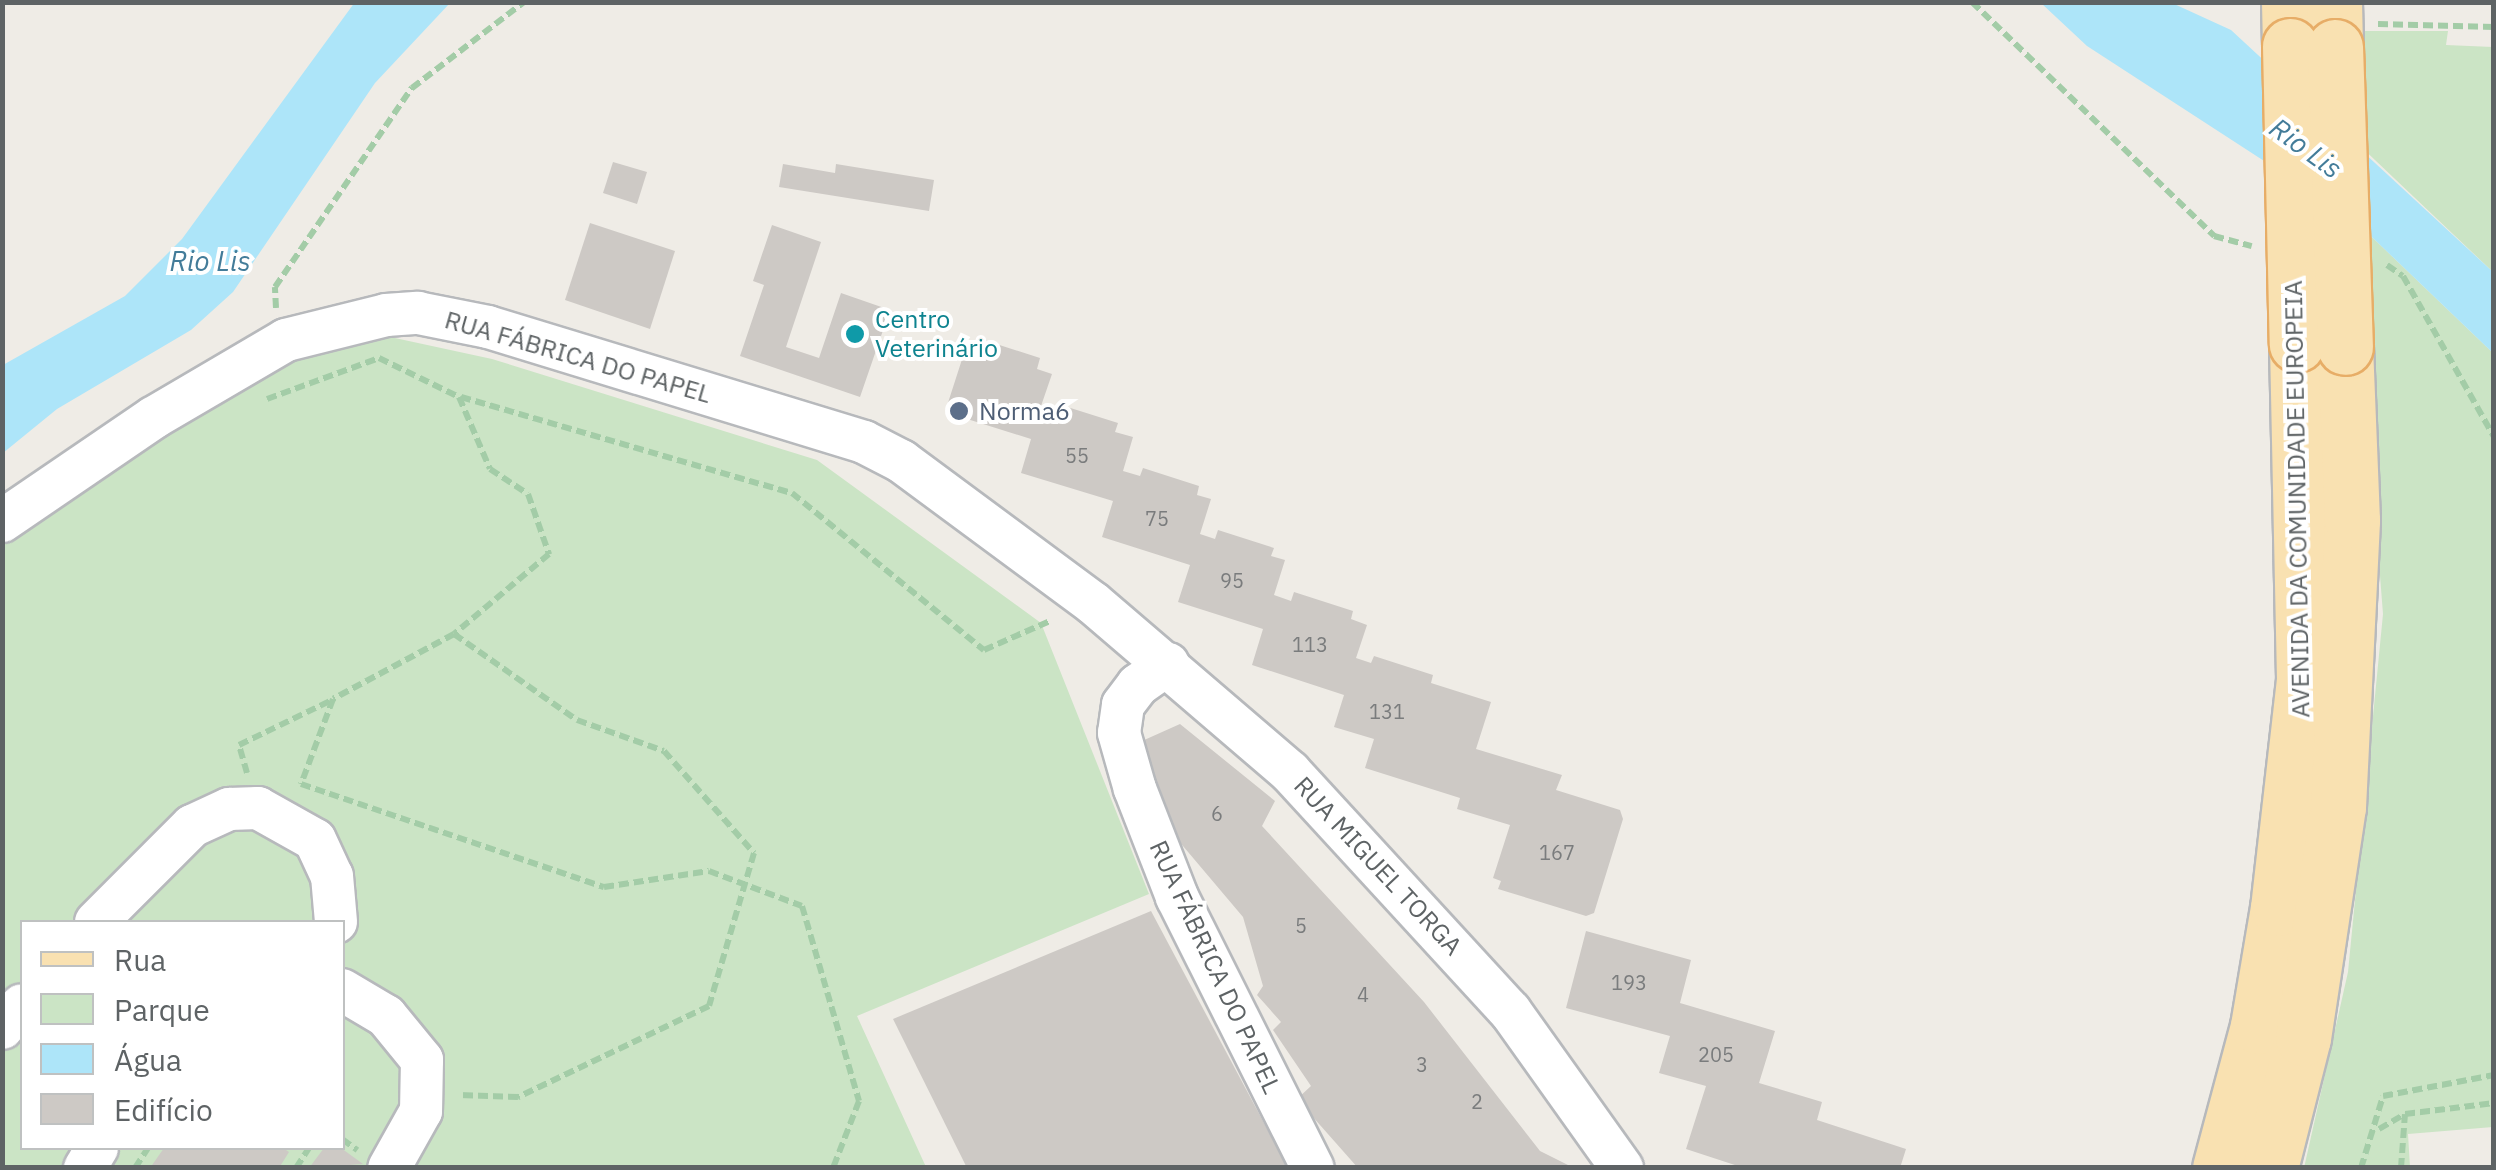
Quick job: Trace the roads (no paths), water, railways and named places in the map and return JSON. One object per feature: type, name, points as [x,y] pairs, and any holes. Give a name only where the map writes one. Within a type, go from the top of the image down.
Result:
[{"type":"main road","name":"AVENIDA DA COMUNIDADE EUROPEIA","points":[[2220,1168],[2258,1026],[2300,717],[2321,345],[2324,24]]},
{"type":"main road","name":"AVENIDA DA COMUNIDADE EUROPEIA","points":[[2270,1168],[2304,1038],[2338,807],[2352,520],[2321,345]]},
{"type":"street","name":"RUA FÁBRICA DO PAPEL","points":[[2,521],[153,418],[286,340],[356,318],[418,314],[488,327],[864,442],[901,462],[1093,602]]},
{"type":"street","name":"RUA MIGUEL TORGA","points":[[1093,602],[1290,772],[1376,862],[1510,1011],[1622,1168]]},
{"type":"street","name":"RUA FÁBRICA DO PAPEL","points":[[1168,664],[1138,685],[1123,705],[1119,733],[1134,789],[1176,897],[1313,1168]]},
{"type":"street","points":[[98,920],[192,826],[230,809],[299,805],[332,876],[336,920]]},
{"type":"street","points":[[345,992],[386,1016],[422,1060],[425,1093],[390,1168]]},
{"type":"street","points":[[2,1028],[20,1008]]},
{"type":"water","name":"Rio Lis","points":[[355,2],[450,3],[375,83],[233,292],[191,330],[57,409],[3,453],[3,365],[125,296],[182,239]]},
{"type":"water","name":"Rio Lis","points":[[2041,3],[2172,3],[2231,30],[2493,272],[2493,353],[2352,218],[2087,46]]},
{"type":"place","name":"Centro Veterinário","points":[[855,334]]},
{"type":"place","name":"Norma6","points":[[959,411]]}]
